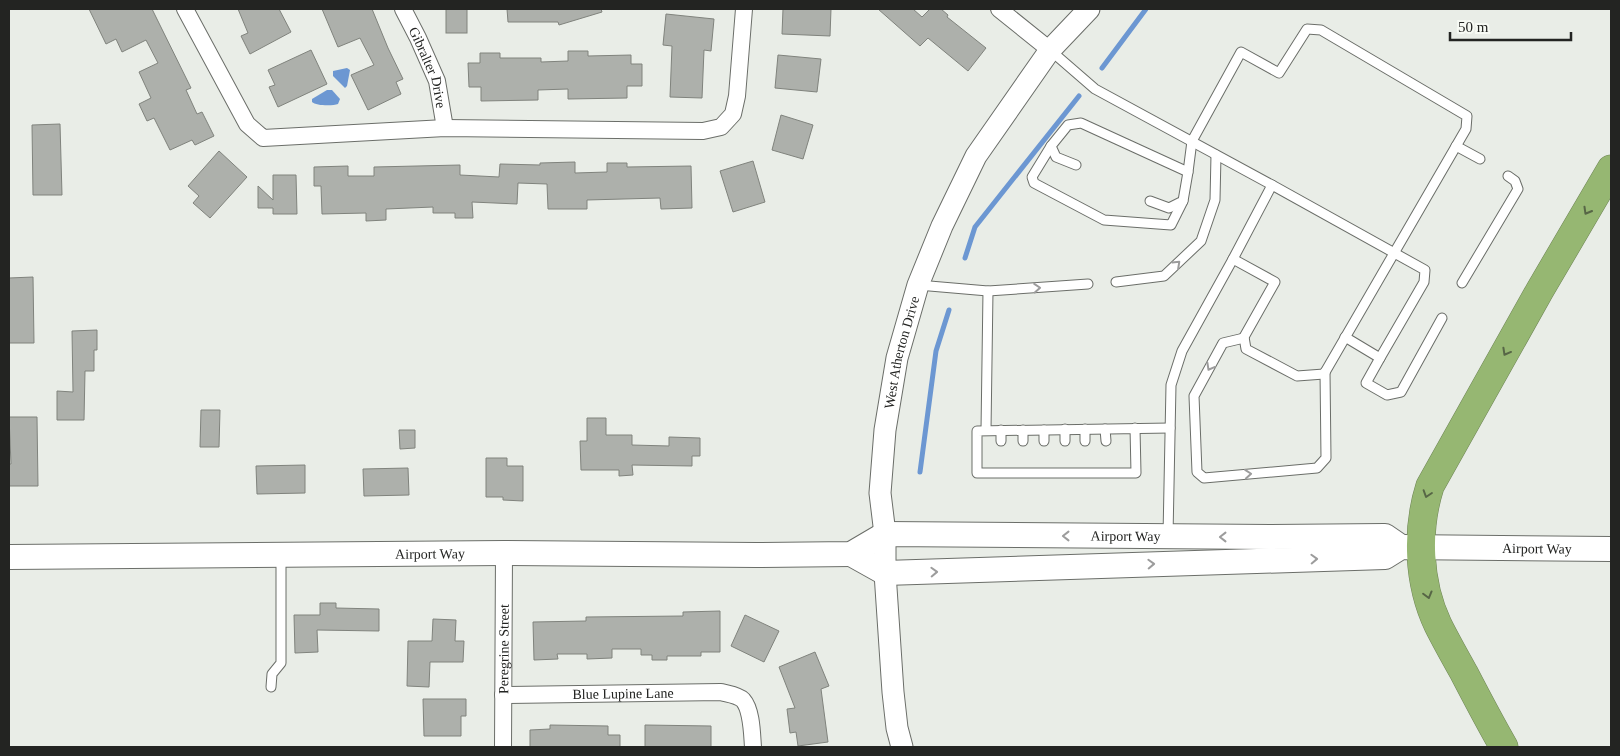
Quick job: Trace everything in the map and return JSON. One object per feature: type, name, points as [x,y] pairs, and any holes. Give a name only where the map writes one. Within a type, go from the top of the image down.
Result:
[{"type":"highway","points":[[1504,747],[1438,624],[1411,547],[1421,523],[1424,504],[1430,486],[1611,169]]},
{"type":"main road","name":"Airport Way","points":[[885,534],[1385,536],[1411,547]]},
{"type":"main road","points":[[885,534],[852,554],[885,573]]},
{"type":"main road","name":"Airport Way","points":[[885,573],[1385,557],[1411,547],[1611,549]]},
{"type":"main road","name":"Airport Way","points":[[9,557],[504,553],[852,554]]},
{"type":"street","points":[[186,9],[247,124],[263,138],[445,128],[703,131],[721,127],[733,114],[737,96],[744,9]]},
{"type":"street","name":"Gibralter Drive","points":[[403,9],[437,81],[445,128]]},
{"type":"street","points":[[999,9],[1050,50]]},
{"type":"street","name":"West Atherton Drive","points":[[902,747],[897,728],[893,692],[885,573],[885,534],[880,493],[885,430],[897,358],[918,285],[942,226],[976,156],[1050,50],[1089,9]]},
{"type":"street","name":"Peregrine Street","points":[[503,747],[504,553]]},
{"type":"street","name":"Blue Lupine Lane","points":[[502,695],[721,692],[734,695],[743,700],[748,710],[753,747]]},
{"type":"lane","points":[[1188,172],[1081,124],[1068,125],[1051,146],[1032,177],[1034,183],[1104,220],[1171,225],[1183,201],[1188,172],[1192,141],[1241,52],[1279,73],[1306,29],[1321,30],[1467,116],[1466,129],[1325,372],[1326,458],[1317,468],[1204,478],[1197,472],[1194,396],[1223,343],[1244,338]]},
{"type":"lane","points":[[1050,50],[1095,89],[1272,184],[1425,270],[1424,282],[1366,383],[1387,395],[1401,392],[1442,318]]},
{"type":"lane","points":[[1051,146],[1056,157],[1076,165]]},
{"type":"lane","points":[[1456,146],[1480,159]]},
{"type":"lane","points":[[1116,282],[1164,276],[1202,241],[1215,200],[1216,155]]},
{"type":"lane","points":[[1462,283],[1518,188],[1515,181],[1508,176]]},
{"type":"lane","points":[[1168,536],[1171,385],[1182,351],[1272,184]]},
{"type":"lane","points":[[1150,201],[1169,208],[1183,201]]},
{"type":"lane","points":[[1233,259],[1275,282],[1244,338],[1246,349],[1297,376],[1324,374],[1325,372]]},
{"type":"lane","points":[[918,285],[988,291],[1088,284]]},
{"type":"lane","points":[[986,430],[988,291]]},
{"type":"lane","points":[[1345,337],[1380,358]]},
{"type":"lane","points":[[1135,428],[1136,473],[1106,469],[1023,468],[1000,473],[977,473],[977,431],[986,430],[1044,430],[1065,429],[1105,429],[1135,428],[1170,428]]},
{"type":"lane","points":[[1065,429],[1065,441]]},
{"type":"lane","points":[[1085,429],[1085,441]]},
{"type":"lane","points":[[1105,429],[1106,441]]},
{"type":"lane","points":[[1001,430],[1001,441]]},
{"type":"lane","points":[[1023,430],[1023,441]]},
{"type":"lane","points":[[1044,430],[1044,441]]},
{"type":"lane","points":[[1000,464],[1000,473]]},
{"type":"lane","points":[[271,687],[272,674],[281,663],[281,555]]},
{"type":"water","points":[[347,68],[350,70],[345,88],[333,76],[333,71]]},
{"type":"water","points":[[327,90],[332,90],[340,99],[338,104],[325,105],[312,102],[312,99]]},
{"type":"building","points":[[89,9],[152,9],[191,88],[186,90],[197,114],[202,112],[214,136],[195,145],[192,140],[170,150],[154,118],[147,121],[139,104],[151,98],[139,72],[158,63],[146,40],[122,52],[116,39],[106,44]]},
{"type":"building","points":[[238,9],[279,9],[291,32],[250,54],[241,36],[248,33]]},
{"type":"building","points":[[322,9],[372,9],[403,79],[396,82],[401,94],[368,110],[351,75],[374,65],[360,38],[338,47]]},
{"type":"building","points":[[446,9],[467,9],[467,33],[446,33]]},
{"type":"building","points":[[507,9],[601,9],[602,12],[559,25],[558,22],[508,22]]},
{"type":"building","points":[[783,9],[831,9],[830,36],[782,34]]},
{"type":"building","points":[[878,9],[913,9],[922,17],[930,9],[941,9],[948,15],[947,17],[986,48],[968,71],[928,38],[920,46]]},
{"type":"building","points":[[666,14],[714,19],[711,51],[704,50],[702,98],[670,97],[672,46],[663,45]]},
{"type":"building","points":[[311,50],[327,84],[278,107],[269,87],[275,85],[268,70]]},
{"type":"building","points":[[568,51],[588,51],[588,56],[631,55],[631,64],[642,64],[642,86],[627,86],[627,98],[568,99],[568,89],[538,90],[538,100],[481,101],[481,87],[469,87],[468,63],[480,63],[480,53],[500,53],[500,58],[541,58],[541,62],[568,61]]},
{"type":"building","points":[[778,55],[821,59],[817,92],[775,88]]},
{"type":"building","points":[[781,115],[813,125],[803,159],[772,150]]},
{"type":"building","points":[[60,124],[62,195],[33,195],[32,125]]},
{"type":"building","points":[[219,151],[247,177],[210,218],[193,203],[199,196],[188,186]]},
{"type":"building","points":[[753,161],[765,202],[733,212],[720,171]]},
{"type":"building","points":[[575,162],[575,173],[607,172],[607,163],[627,163],[627,167],[691,166],[692,208],[661,209],[660,198],[587,200],[587,209],[548,209],[547,184],[518,183],[517,204],[472,202],[473,218],[455,218],[455,213],[433,213],[433,207],[386,209],[386,220],[366,221],[366,213],[322,214],[321,186],[314,186],[314,167],[348,166],[348,176],[374,176],[374,167],[460,165],[460,175],[499,177],[500,164],[540,165],[540,163]]},
{"type":"building","points":[[273,175],[296,175],[297,214],[273,214],[273,208],[258,208],[258,186],[273,200]]},
{"type":"building","points":[[33,277],[34,343],[9,343],[9,278]]},
{"type":"building","points":[[97,330],[97,350],[94,350],[94,371],[85,371],[84,420],[57,420],[57,391],[73,392],[72,331]]},
{"type":"building","points":[[201,410],[220,410],[219,447],[200,447]]},
{"type":"building","points":[[9,417],[37,417],[38,486],[9,486],[9,464],[11,464]]},
{"type":"building","points":[[587,418],[606,418],[606,435],[632,435],[632,445],[669,446],[669,437],[700,438],[700,456],[692,456],[692,466],[632,465],[633,475],[619,476],[619,470],[581,470],[580,441],[587,441]]},
{"type":"building","points":[[399,430],[415,430],[415,448],[400,449]]},
{"type":"building","points":[[486,458],[507,458],[507,466],[523,466],[523,501],[503,500],[503,497],[486,497]]},
{"type":"building","points":[[305,465],[305,493],[257,494],[256,466]]},
{"type":"building","points":[[408,468],[409,495],[364,496],[363,469]]},
{"type":"building","points":[[320,603],[336,603],[336,608],[379,609],[379,631],[317,630],[318,652],[295,653],[294,615],[320,615]]},
{"type":"building","points":[[720,611],[720,652],[701,652],[701,656],[667,656],[667,660],[652,660],[652,655],[641,655],[641,649],[612,649],[612,658],[587,659],[587,654],[557,654],[558,659],[534,660],[533,622],[586,621],[586,617],[683,616],[683,612]]},
{"type":"building","points":[[745,615],[779,631],[764,662],[731,646]]},
{"type":"building","points":[[433,619],[456,620],[455,641],[464,641],[463,662],[430,662],[429,687],[407,686],[408,641],[432,641]]},
{"type":"building","points":[[815,652],[829,686],[821,689],[828,742],[798,746],[796,732],[790,733],[787,709],[795,708],[779,667]]},
{"type":"building","points":[[423,699],[466,699],[466,716],[461,716],[461,736],[424,736]]},
{"type":"building","points":[[550,725],[608,726],[608,735],[620,735],[620,747],[530,747],[530,730],[550,729]]},
{"type":"building","points":[[645,725],[711,726],[711,747],[645,747]]},
{"type":"waterway","points":[[1102,68],[1146,9]]},
{"type":"waterway","points":[[965,258],[975,227],[1079,96]]},
{"type":"waterway","points":[[920,472],[936,351],[949,310]]}]
